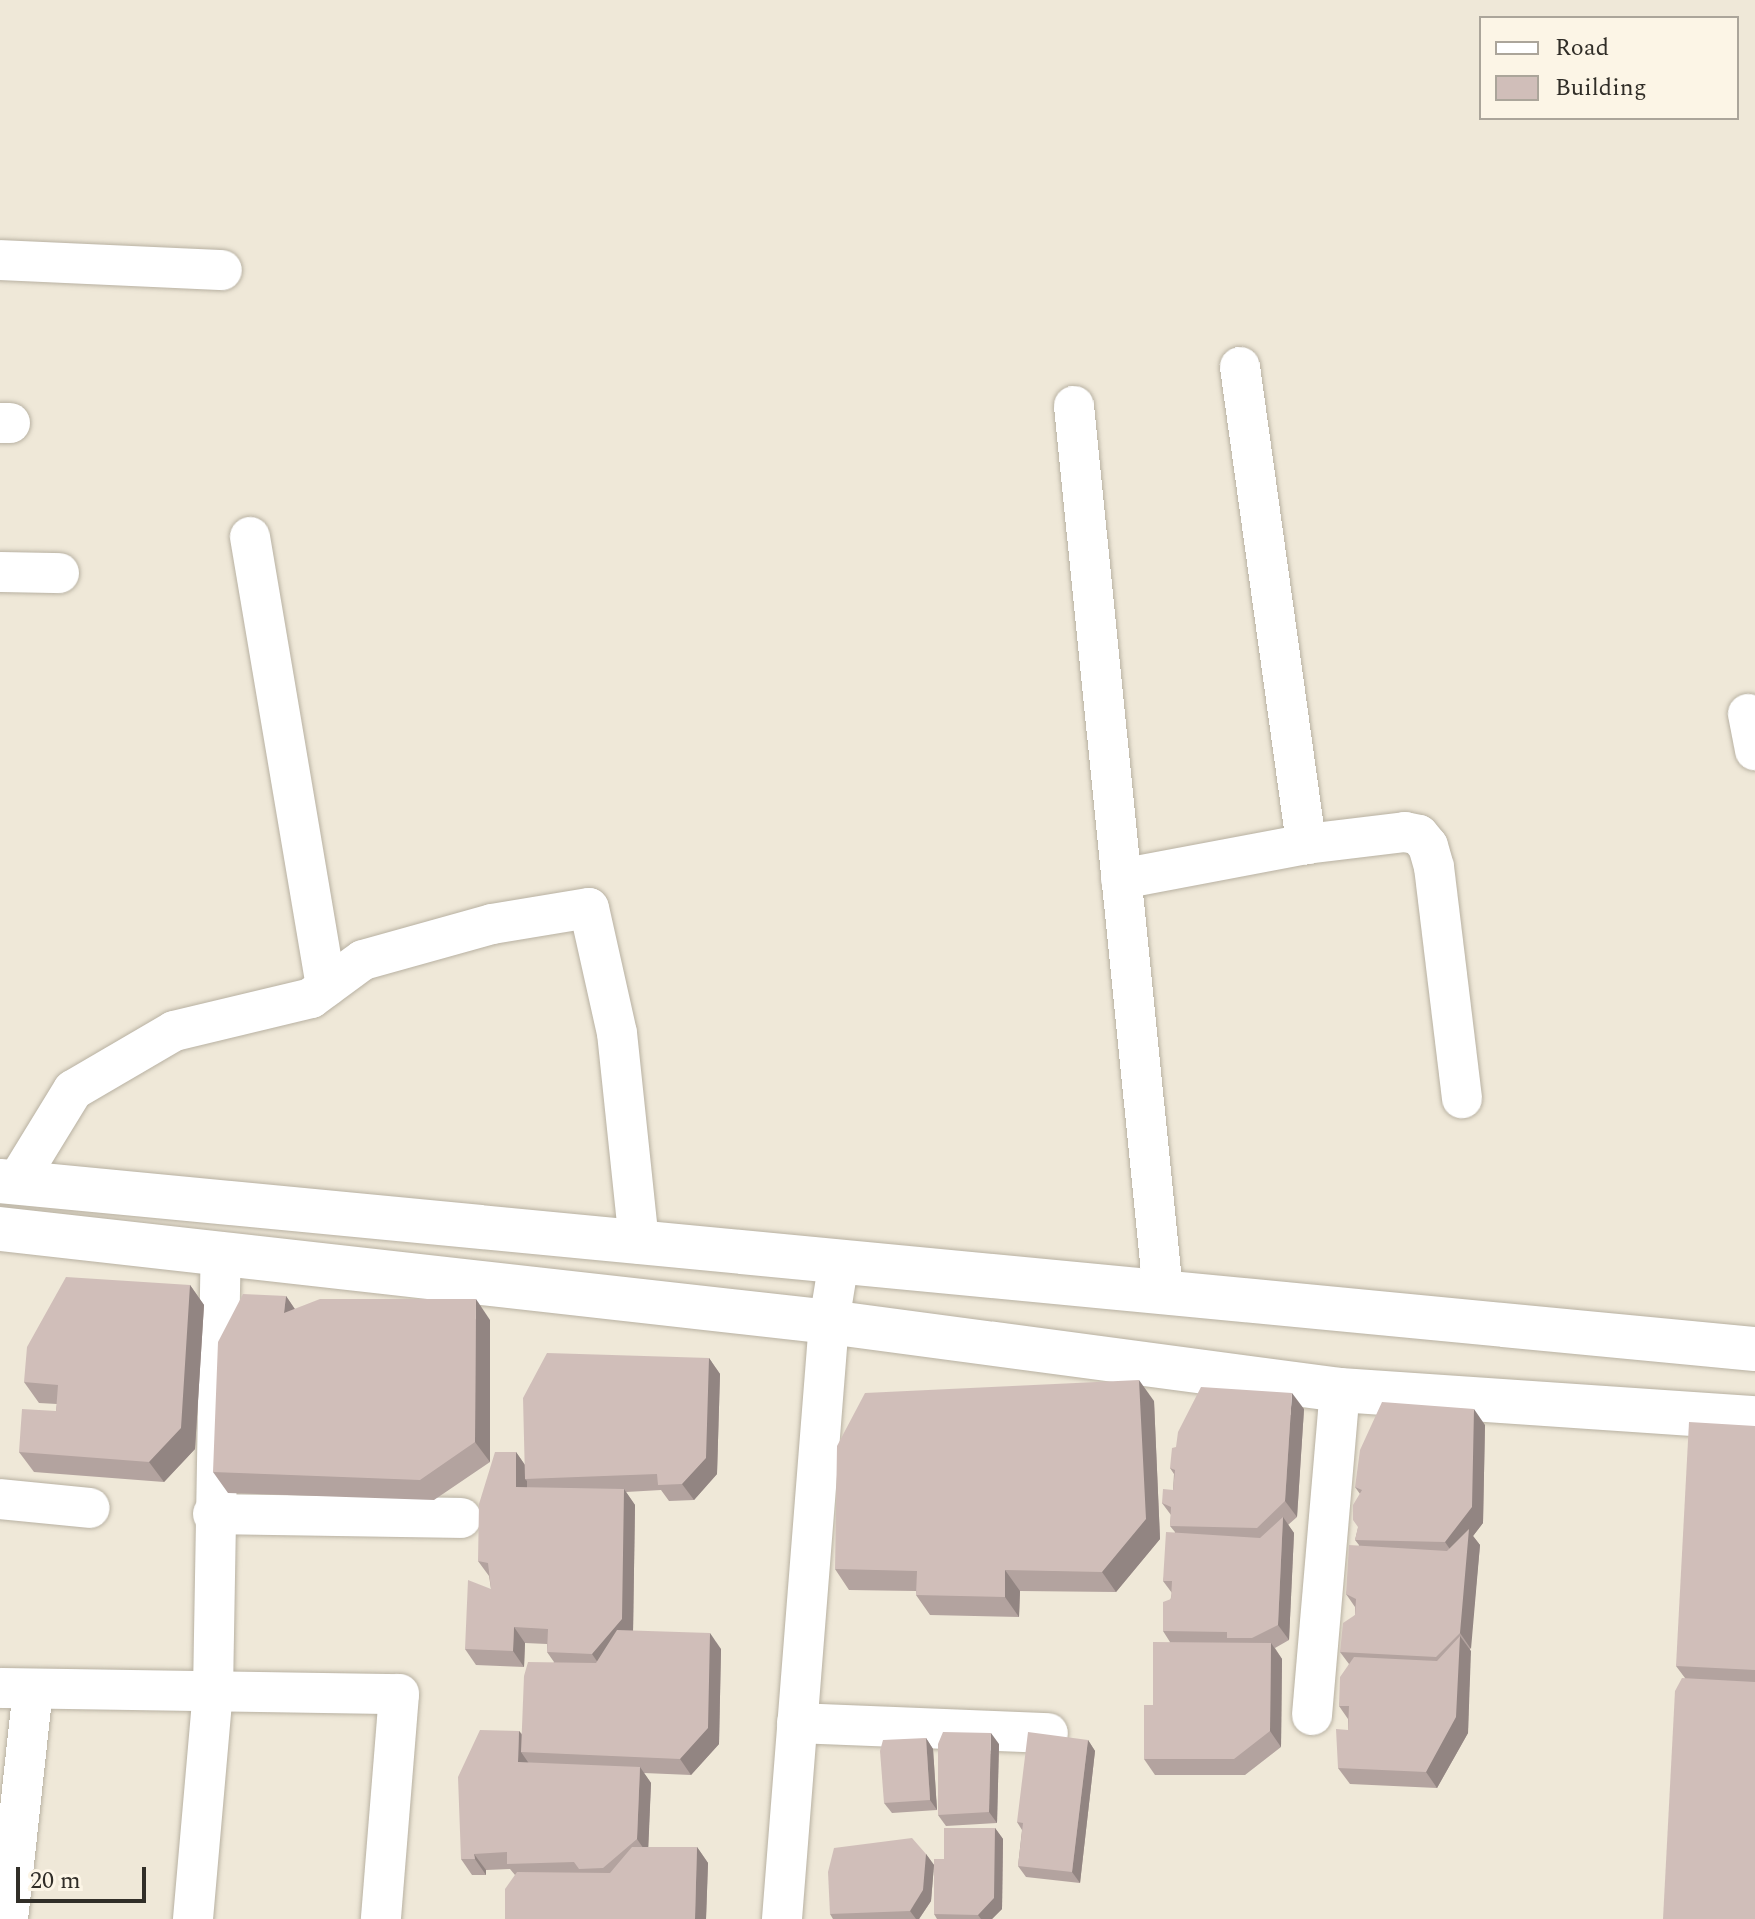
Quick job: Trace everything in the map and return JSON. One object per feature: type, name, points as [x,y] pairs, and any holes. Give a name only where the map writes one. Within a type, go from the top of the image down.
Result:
[{"type":"street","points":[[0,260],[222,270]]},
{"type":"street","points":[[1240,367],[1306,844]]},
{"type":"street","points":[[1074,406],[1163,1292]]},
{"type":"street","points":[[250,537],[326,987]]},
{"type":"street","points":[[0,572],[59,573]]},
{"type":"street","points":[[1121,879],[1306,844],[1405,832],[1419,835],[1428,846],[1434,867],[1462,1098]]},
{"type":"street","points":[[639,1244],[617,1033],[589,908],[492,924],[363,960],[311,998],[174,1031],[73,1090],[8,1182],[639,1244],[1755,1349]]},
{"type":"street","points":[[0,1229],[829,1322],[1340,1390],[1755,1418]]},
{"type":"street","points":[[193,1919],[213,1692],[213,1514],[221,1254]]},
{"type":"street","points":[[782,1919],[829,1322],[839,1261]]},
{"type":"street","points":[[1312,1715],[1340,1390]]},
{"type":"street","points":[[0,1499],[90,1508]]},
{"type":"street","points":[[213,1514],[461,1518]]},
{"type":"street","points":[[8,1919],[17,1689],[399,1694],[381,1919]]},
{"type":"street","points":[[797,1723],[1048,1733]]},
{"type":"building","points":[[66,1277],[190,1285],[181,1428],[149,1462],[19,1452],[22,1409],[56,1411],[58,1385],[24,1382],[27,1347]]},
{"type":"building","points":[[243,1294],[286,1296],[284,1313],[320,1299],[476,1299],[475,1442],[420,1480],[213,1472],[218,1342]]},
{"type":"building","points":[[547,1353],[709,1358],[706,1458],[682,1484],[658,1485],[657,1474],[525,1479],[523,1398]]},
{"type":"building","points":[[1139,1380],[1146,1519],[1102,1572],[1005,1570],[1005,1597],[916,1595],[917,1571],[835,1569],[837,1446],[865,1393]]},
{"type":"building","points":[[1201,1387],[1292,1393],[1285,1501],[1257,1528],[1170,1526],[1171,1507],[1162,1503],[1163,1489],[1173,1490],[1175,1470],[1170,1468],[1172,1448],[1176,1447],[1178,1432]]},
{"type":"building","points":[[1382,1402],[1474,1409],[1472,1507],[1445,1542],[1355,1540],[1358,1527],[1353,1520],[1353,1505],[1362,1490],[1355,1487],[1360,1450]]},
{"type":"building","points":[[1689,1422],[1755,1426],[1755,1670],[1676,1666]]},
{"type":"building","points":[[495,1452],[516,1452],[516,1487],[624,1489],[622,1619],[592,1654],[547,1652],[548,1629],[514,1627],[513,1651],[465,1649],[468,1580],[491,1589],[488,1563],[478,1561],[479,1504]]},
{"type":"building","points":[[1283,1517],[1278,1625],[1252,1638],[1227,1638],[1227,1632],[1163,1631],[1163,1602],[1171,1599],[1172,1581],[1163,1581],[1166,1532],[1260,1538]]},
{"type":"building","points":[[1469,1529],[1460,1633],[1436,1657],[1340,1652],[1343,1623],[1355,1615],[1356,1599],[1346,1594],[1349,1545],[1447,1551]]},
{"type":"building","points":[[617,1630],[710,1633],[708,1728],[680,1759],[521,1752],[524,1676],[528,1662],[596,1663]]},
{"type":"building","points":[[1460,1636],[1456,1717],[1426,1772],[1338,1768],[1336,1729],[1348,1730],[1349,1706],[1339,1706],[1340,1677],[1354,1657],[1437,1661]]},
{"type":"building","points":[[1153,1642],[1271,1643],[1270,1731],[1234,1759],[1144,1759],[1144,1705],[1153,1705]]},
{"type":"building","points":[[1682,1678],[1755,1682],[1755,1919],[1663,1919],[1675,1691]]},
{"type":"building","points":[[480,1730],[519,1731],[518,1762],[640,1767],[637,1839],[603,1868],[579,1869],[574,1862],[507,1864],[507,1852],[474,1854],[475,1859],[461,1859],[458,1777]]},
{"type":"building","points":[[943,1732],[991,1733],[989,1812],[938,1815],[938,1744]]},
{"type":"building","points":[[1028,1732],[1088,1740],[1072,1872],[1018,1866],[1023,1823],[1017,1822]]},
{"type":"building","points":[[926,1738],[930,1800],[884,1803],[880,1751],[883,1740]]},
{"type":"building","points":[[944,1828],[995,1828],[994,1898],[978,1915],[934,1914],[934,1859],[944,1859]]},
{"type":"building","points":[[912,1838],[926,1854],[923,1890],[910,1911],[830,1914],[828,1872],[834,1848]]},
{"type":"building","points":[[632,1847],[697,1847],[695,1919],[505,1919],[505,1889],[517,1872],[610,1873]]}]
